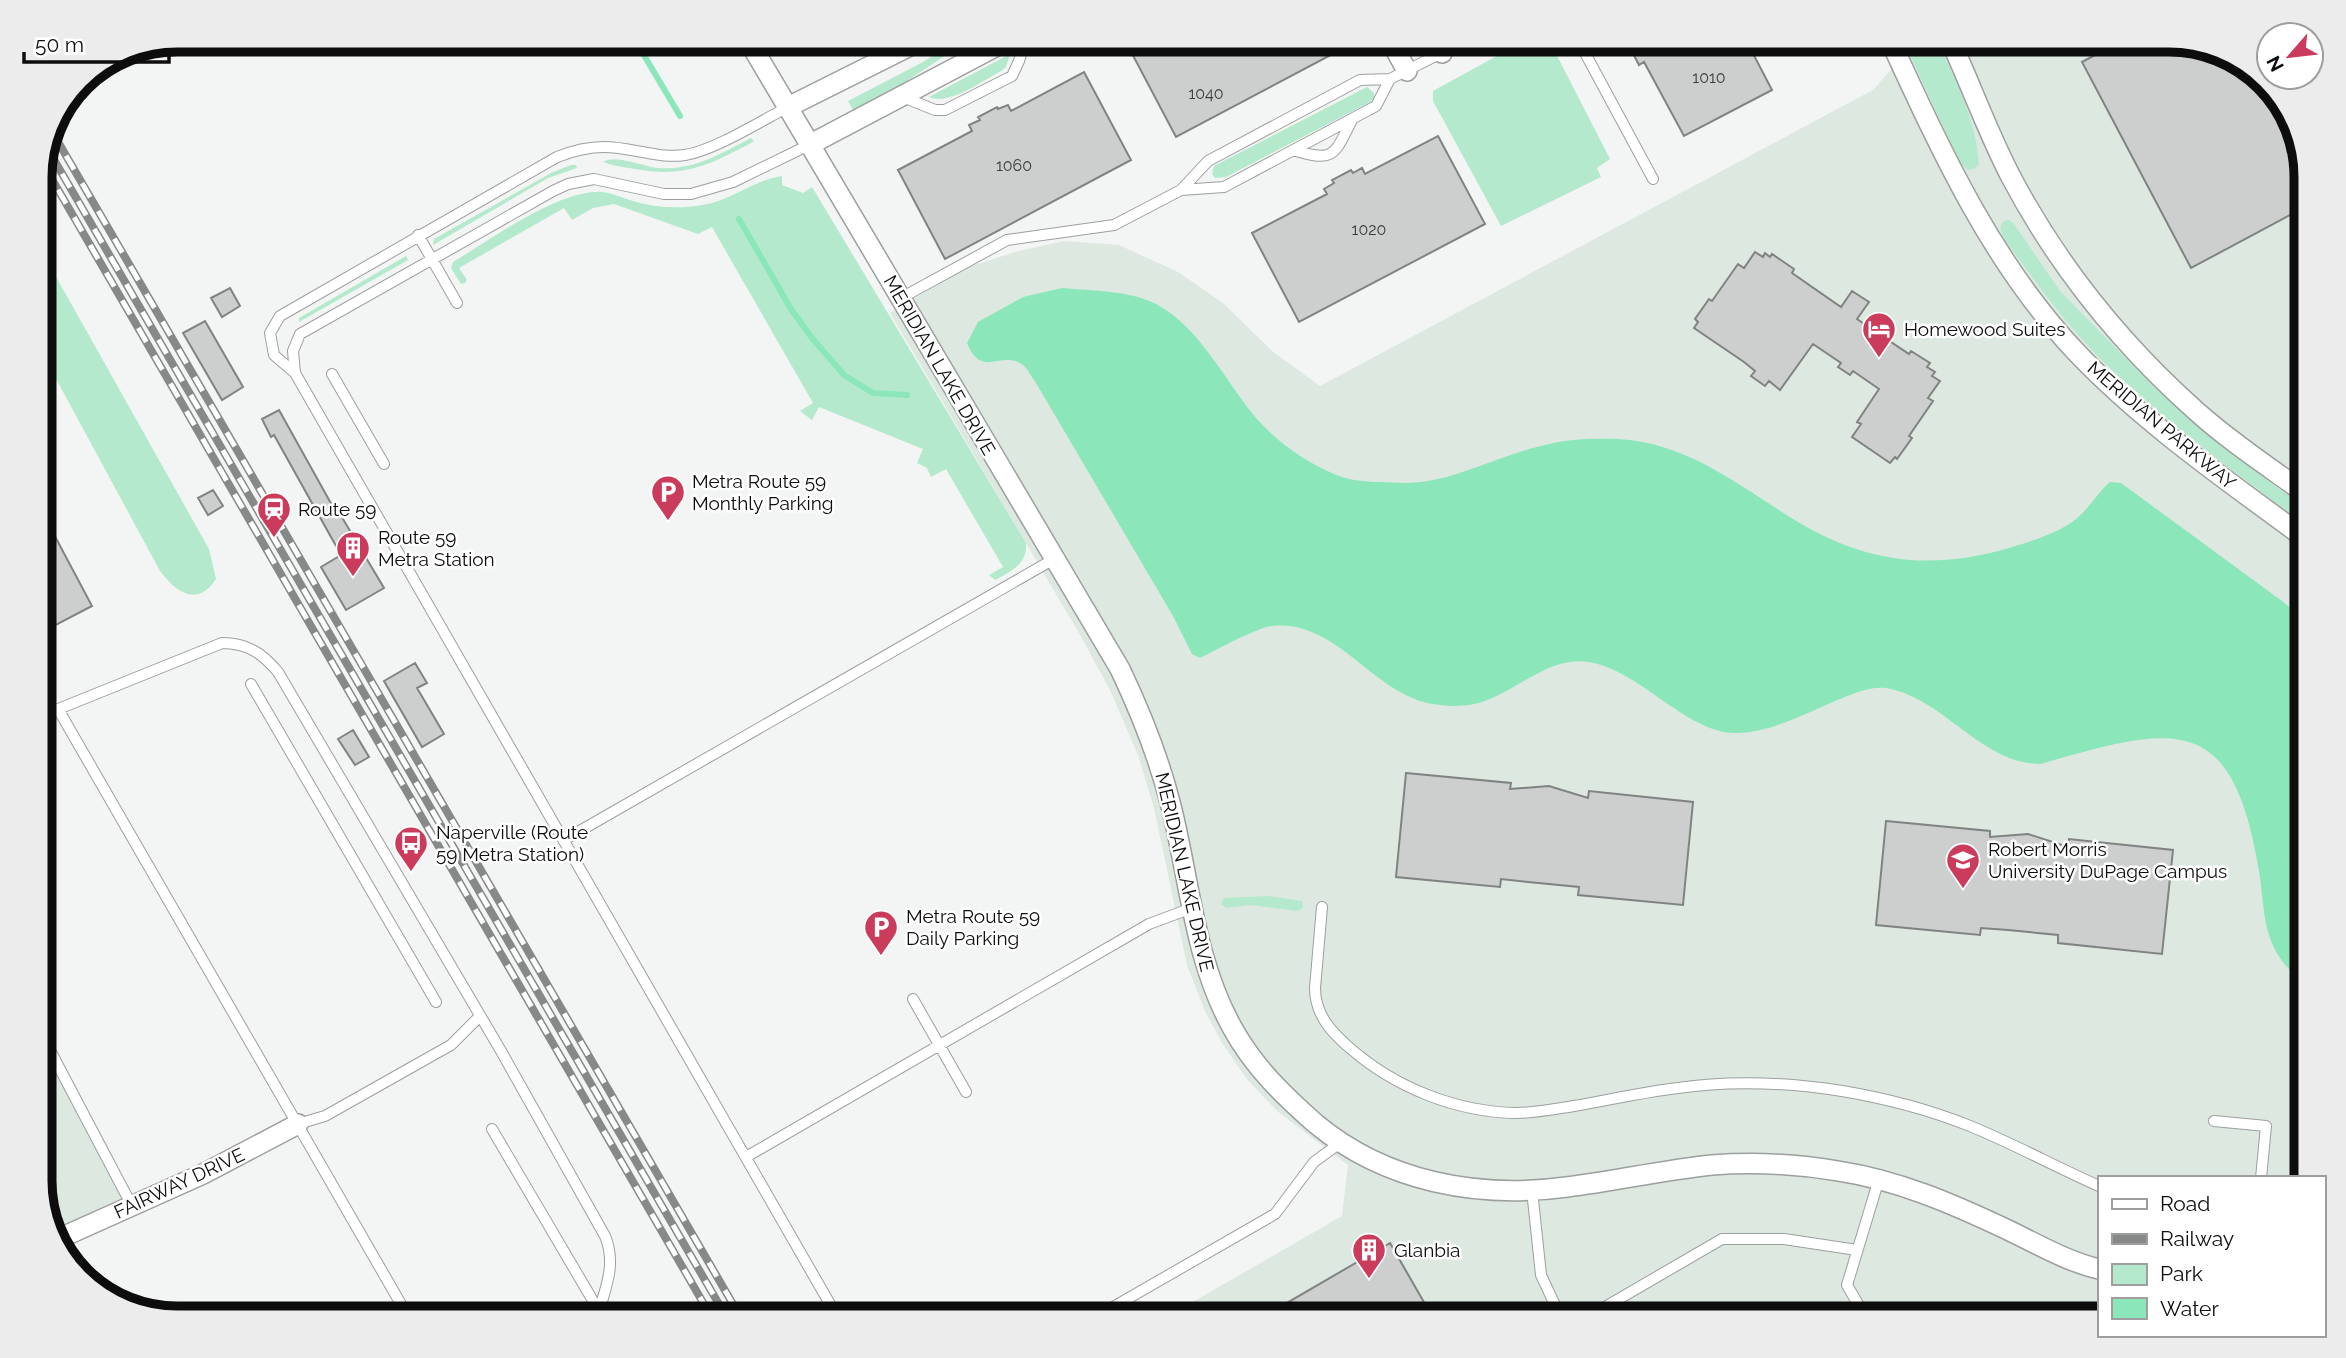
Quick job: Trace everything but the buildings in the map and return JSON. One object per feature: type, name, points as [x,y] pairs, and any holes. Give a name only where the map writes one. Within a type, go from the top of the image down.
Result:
[{"type":"street","points":[[1393,52],[1398,75]]},
{"type":"street","name":"MERIDIAN PARKWAY","points":[[1896,52],[1968,200],[2009,266],[2052,324],[2122,397],[2174,440],[2293,530]]},
{"type":"street","name":"MERIDIAN PARKWAY","points":[[1955,52],[2011,177],[2048,239],[2081,286],[2141,356],[2188,403],[2293,484]]},
{"type":"street","name":"MERIDIAN LAKE DRIVE","points":[[756,53],[1120,669],[1157,757],[1172,808],[1192,908],[1211,982],[1234,1031],[1268,1079],[1286,1098],[1340,1143],[1389,1167],[1425,1180],[1483,1190],[1532,1190],[1565,1188],[1690,1168],[1747,1164],[1811,1167],[1898,1183],[2098,1269]]},
{"type":"street","points":[[788,107],[889,53]]},
{"type":"street","points":[[809,145],[985,53]]},
{"type":"street","name":"FAIRWAY DRIVE","points":[[65,1236],[226,1163],[298,1124]]},
{"type":"lane","points":[[1181,190],[1224,187],[1376,106],[1398,75],[1430,52]]},
{"type":"lane","points":[[1585,52],[1653,180]]},
{"type":"lane","points":[[903,97],[935,110],[945,110],[1012,76],[1022,53]]},
{"type":"lane","points":[[901,298],[1007,240],[1114,225],[1181,190],[1208,161],[1278,123],[1360,80],[1398,75]]},
{"type":"lane","points":[[788,107],[705,149],[685,155],[665,156],[604,147],[571,152],[542,164],[280,316],[270,333],[274,355],[295,373],[831,1306]]},
{"type":"lane","points":[[1293,150],[1316,157],[1330,155],[1338,149],[1352,119]]},
{"type":"lane","points":[[295,373],[293,351],[300,334],[531,202],[568,184],[594,179],[664,194],[691,194],[733,182],[809,145]]},
{"type":"lane","points":[[418,235],[457,303]]},
{"type":"lane","points":[[332,374],[384,464]]},
{"type":"lane","points":[[564,840],[1054,559]]},
{"type":"lane","points":[[53,711],[222,643],[237,643],[259,652],[278,672],[480,1016],[610,1247],[611,1265],[600,1306]]},
{"type":"lane","points":[[251,684],[436,1002]]},
{"type":"lane","points":[[58,709],[402,1306]]},
{"type":"lane","points":[[1322,907],[1315,988],[1319,1013],[1343,1042],[1361,1058],[1392,1078],[1438,1099],[1490,1111],[1518,1113],[1681,1087],[1792,1085],[1843,1091],[1971,1126],[2098,1186]]},
{"type":"lane","points":[[746,1157],[1149,924],[1192,908]]},
{"type":"lane","points":[[913,999],[966,1092]]},
{"type":"lane","points":[[298,1124],[325,1116],[451,1045],[480,1016]]},
{"type":"lane","points":[[53,1056],[132,1206]]},
{"type":"lane","points":[[2214,1121],[2266,1126],[2261,1176]]},
{"type":"lane","points":[[492,1129],[593,1306]]},
{"type":"lane","points":[[1115,1306],[1276,1214],[1314,1162],[1340,1143]]},
{"type":"lane","points":[[1859,1306],[1847,1284],[1879,1179]]},
{"type":"lane","points":[[1532,1190],[1541,1275],[1555,1306]]},
{"type":"lane","points":[[1607,1306],[1722,1239],[1784,1239],[1857,1250]]},
{"type":"shaded area","points":[[1906,52],[2168,52],[2216,62],[2244,78],[2262,95],[2281,122],[2291,153],[2293,170],[2294,1176],[2098,1176],[2098,1306],[1186,1306],[1342,1216],[1348,1165],[1277,1111],[1246,1078],[1222,1043],[1204,1009],[1187,965],[1154,808],[1138,755],[1110,690],[890,313],[966,268],[1015,252],[1064,241],[1119,245],[1178,272],[1223,303],[1272,351],[1320,386],[1873,90]]},
{"type":"shaded area","points":[[53,1061],[128,1204],[64,1234],[53,1188]]},
{"type":"green space","points":[[1504,52],[1555,52],[1610,159],[1597,168],[1601,177],[1501,226],[1433,101],[1433,91]]},
{"type":"green space","points":[[1909,52],[1942,52],[1958,85],[1974,132],[1979,164],[1968,170],[1960,163]]},
{"type":"green space","points":[[938,53],[950,53],[893,90],[853,110],[848,101]]},
{"type":"green space","points":[[1010,54],[1006,67],[975,86],[946,98],[929,97]]},
{"type":"green space","points":[[1367,87],[1374,93],[1370,102],[1226,177],[1215,178],[1212,174],[1214,166]]},
{"type":"green space","points":[[751,138],[754,141],[722,158],[682,171],[652,171],[603,162],[614,159],[657,168],[683,167],[706,160]]},
{"type":"green space","points":[[576,165],[577,168],[548,178],[433,245],[434,239],[551,173]]},
{"type":"green space","points":[[782,176],[782,185],[803,193],[812,187],[1026,543],[1021,561],[1001,577],[995,580],[989,575],[1003,567],[946,469],[931,477],[927,468],[917,463],[923,449],[819,407],[812,420],[800,411],[813,403],[712,227],[698,234],[614,204],[593,208],[572,220],[564,208],[459,268],[467,280],[465,283],[461,284],[451,268],[453,262],[505,229],[546,207],[585,193],[602,192],[650,205],[685,207],[713,203],[771,178]]},
{"type":"green space","points":[[2009,220],[2014,224],[2060,291],[2156,389],[2226,450],[2293,499],[2293,516],[2183,432],[2098,356],[2056,308],[2004,239],[2001,225]]},
{"type":"green space","points":[[406,256],[408,260],[299,322],[299,318]]},
{"type":"green space","points":[[53,271],[209,549],[216,579],[201,593],[187,594],[173,585],[160,571],[53,373]]},
{"type":"green space","points":[[1268,896],[1302,901],[1303,907],[1298,911],[1250,905],[1227,908],[1221,904],[1224,898]]},
{"type":"water","points":[[1062,288],[1134,296],[1156,304],[1172,314],[1199,341],[1257,419],[1274,436],[1313,463],[1350,479],[1420,482],[1446,477],[1527,449],[1560,442],[1618,439],[1643,442],[1667,448],[1710,467],[1819,534],[1872,554],[1925,561],[1980,555],[2048,535],[2075,520],[2110,482],[2121,483],[2293,611],[2294,973],[2283,962],[2270,937],[2247,818],[2232,780],[2213,755],[2190,742],[2161,738],[2127,742],[2040,764],[2019,761],[1980,742],[1926,704],[1907,694],[1886,688],[1853,694],[1765,729],[1740,733],[1721,731],[1685,715],[1613,670],[1579,661],[1552,667],[1482,702],[1464,706],[1440,705],[1417,700],[1396,690],[1338,647],[1318,635],[1296,627],[1272,626],[1200,658],[1192,654],[1173,616],[1027,369],[1015,361],[979,360],[967,343],[978,322],[1023,297]]},
{"type":"waterway","points":[[643,53],[680,116]]},
{"type":"waterway","points":[[739,219],[791,309],[844,375],[873,393],[907,395]]},
{"type":"railway","points":[[58,142],[734,1306]]},
{"type":"railway","points":[[54,160],[720,1306]]},
{"type":"railway","points":[[53,181],[705,1306]]},
{"type":"place","name":"Homewood Suites","points":[[1879,359]]},
{"type":"place","name":"Metra Route 59 Monthly Parking","points":[[668,522]]},
{"type":"place","name":"Route 59","points":[[274,539]]},
{"type":"place","name":"Route 59 Metra Station","points":[[353,578]]},
{"type":"place","name":"Naperville (Route 59 Metra Station)","points":[[411,873]]},
{"type":"place","name":"Robert Morris University DuPage Campus","points":[[1963,890]]},
{"type":"place","name":"Metra Route 59 Daily Parking","points":[[881,957]]},
{"type":"place","name":"Glanbia","points":[[1369,1280]]}]
